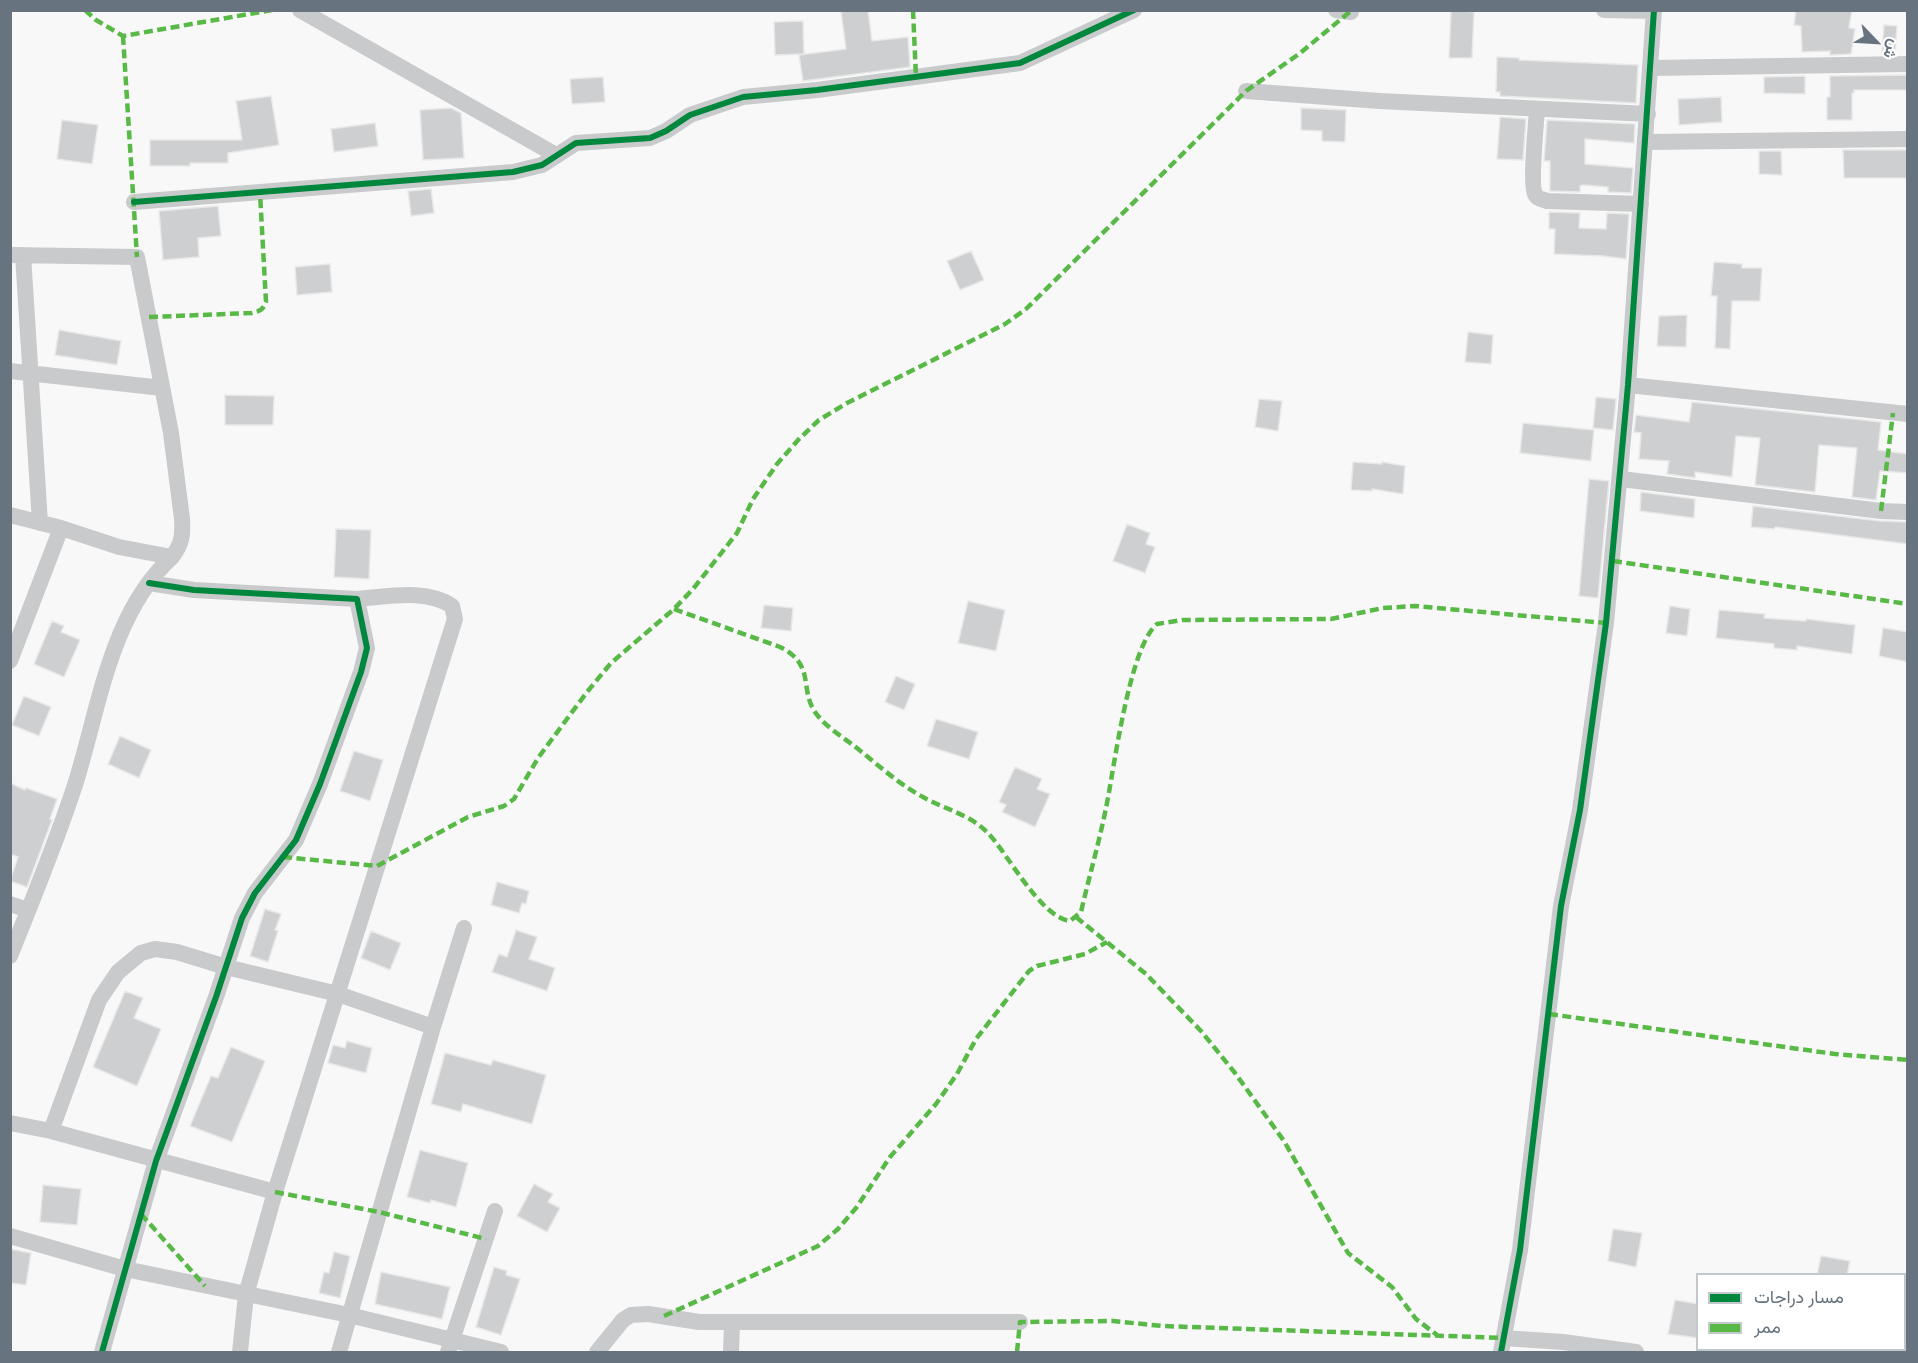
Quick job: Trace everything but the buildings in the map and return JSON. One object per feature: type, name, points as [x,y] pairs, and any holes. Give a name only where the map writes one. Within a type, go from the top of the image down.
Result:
[{"type":"street","points":[[300,10],[556,155]]},
{"type":"street","points":[[134,202],[513,172],[542,165],[569,146],[583,141],[607,142],[650,138],[666,131],[690,115],[743,97],[817,90],[1020,63],[1134,10]]},
{"type":"street","points":[[1604,10],[1654,11],[1629,385],[1606,623],[1580,810],[1561,906],[1520,1250],[1503,1345],[1563,1342],[1636,1353]]},
{"type":"street","points":[[1651,68],[1908,64]]},
{"type":"street","points":[[1246,91],[1537,110],[1648,114]]},
{"type":"street","points":[[1537,110],[1533,180],[1534,192],[1538,198],[1547,201],[1641,204]]},
{"type":"street","points":[[1646,142],[1908,139]]},
{"type":"street","points":[[10,956],[75,785],[90,726],[119,638],[140,595],[172,557],[183,540],[171,433],[137,257],[17,255],[32,373],[40,523]]},
{"type":"street","points":[[10,371],[162,388]]},
{"type":"street","points":[[1629,385],[1908,414]]},
{"type":"street","points":[[1620,479],[1881,511],[1908,512]]},
{"type":"street","points":[[10,515],[61,528],[119,547],[172,557]]},
{"type":"street","points":[[10,661],[61,528]]},
{"type":"street","points":[[149,583],[194,590],[357,599],[406,595],[435,598],[452,606],[455,618],[275,1192],[246,1295],[240,1353]]},
{"type":"street","points":[[102,1353],[156,1161],[242,918],[255,893],[296,840],[320,784],[361,672],[367,648],[357,599]]},
{"type":"street","points":[[10,904],[28,910]]},
{"type":"street","points":[[339,1353],[433,1027],[464,928]]},
{"type":"street","points":[[51,1131],[99,1000],[118,972],[141,953],[155,949],[177,952],[226,967],[338,994],[433,1027]]},
{"type":"street","points":[[10,1123],[51,1131],[275,1192]]},
{"type":"street","points":[[450,1346],[495,1211]]},
{"type":"street","points":[[10,1236],[125,1269],[349,1315],[450,1346],[501,1353]]},
{"type":"street","points":[[597,1353],[623,1320],[631,1315],[648,1314],[699,1322],[1020,1322]]},
{"type":"street","points":[[731,1353],[732,1322]]},
{"type":"marked path","points":[[85,10],[96,20],[123,36],[272,10]]},
{"type":"marked path","points":[[913,10],[916,77]]},
{"type":"marked path","points":[[283,857],[377,866],[468,817],[504,806],[514,799],[538,758],[587,692],[611,663],[674,609],[693,589],[737,533],[753,499],[777,464],[819,420],[847,403],[1005,324],[1026,309],[1246,91],[1299,54],[1352,10]]},
{"type":"marked path","points":[[123,36],[137,257]]},
{"type":"marked path","points":[[149,317],[252,313],[262,308],[266,302],[260,193]]},
{"type":"marked path","points":[[1881,511],[1893,413]]},
{"type":"marked path","points":[[1613,561],[1908,604]]},
{"type":"marked path","points":[[674,609],[780,647],[792,654],[803,671],[812,707],[826,724],[904,786],[980,826],[995,841],[1047,908],[1059,917],[1070,921],[1081,912],[1103,821],[1124,710],[1138,657],[1147,637],[1157,624],[1182,620],[1331,619],[1383,608],[1415,606],[1606,623]]},
{"type":"marked path","points":[[1076,917],[1146,974],[1201,1031],[1235,1073],[1284,1141],[1348,1253],[1392,1287],[1416,1319],[1437,1335]]},
{"type":"marked path","points":[[664,1316],[818,1246],[838,1229],[856,1208],[890,1157],[936,1104],[957,1074],[976,1039],[1029,971],[1037,966],[1085,954],[1107,942]]},
{"type":"marked path","points":[[1549,1014],[1835,1054],[1908,1060]]},
{"type":"marked path","points":[[275,1192],[379,1212],[486,1239]]},
{"type":"marked path","points":[[141,1214],[205,1286]]},
{"type":"marked path","points":[[1017,1352],[1020,1322],[1113,1321],[1162,1326],[1504,1338]]},
{"type":"cycle path","points":[[134,202],[513,172],[542,165],[576,143],[650,138],[666,131],[690,115],[743,97],[817,90],[1020,63],[1134,10]]},
{"type":"cycle path","points":[[1501,1352],[1520,1250],[1561,906],[1580,810],[1606,623],[1628,385],[1654,10]]},
{"type":"cycle path","points":[[102,1352],[156,1161],[216,997],[242,918],[255,893],[296,840],[320,784],[361,672],[367,648],[357,599],[194,590],[149,583]]}]
